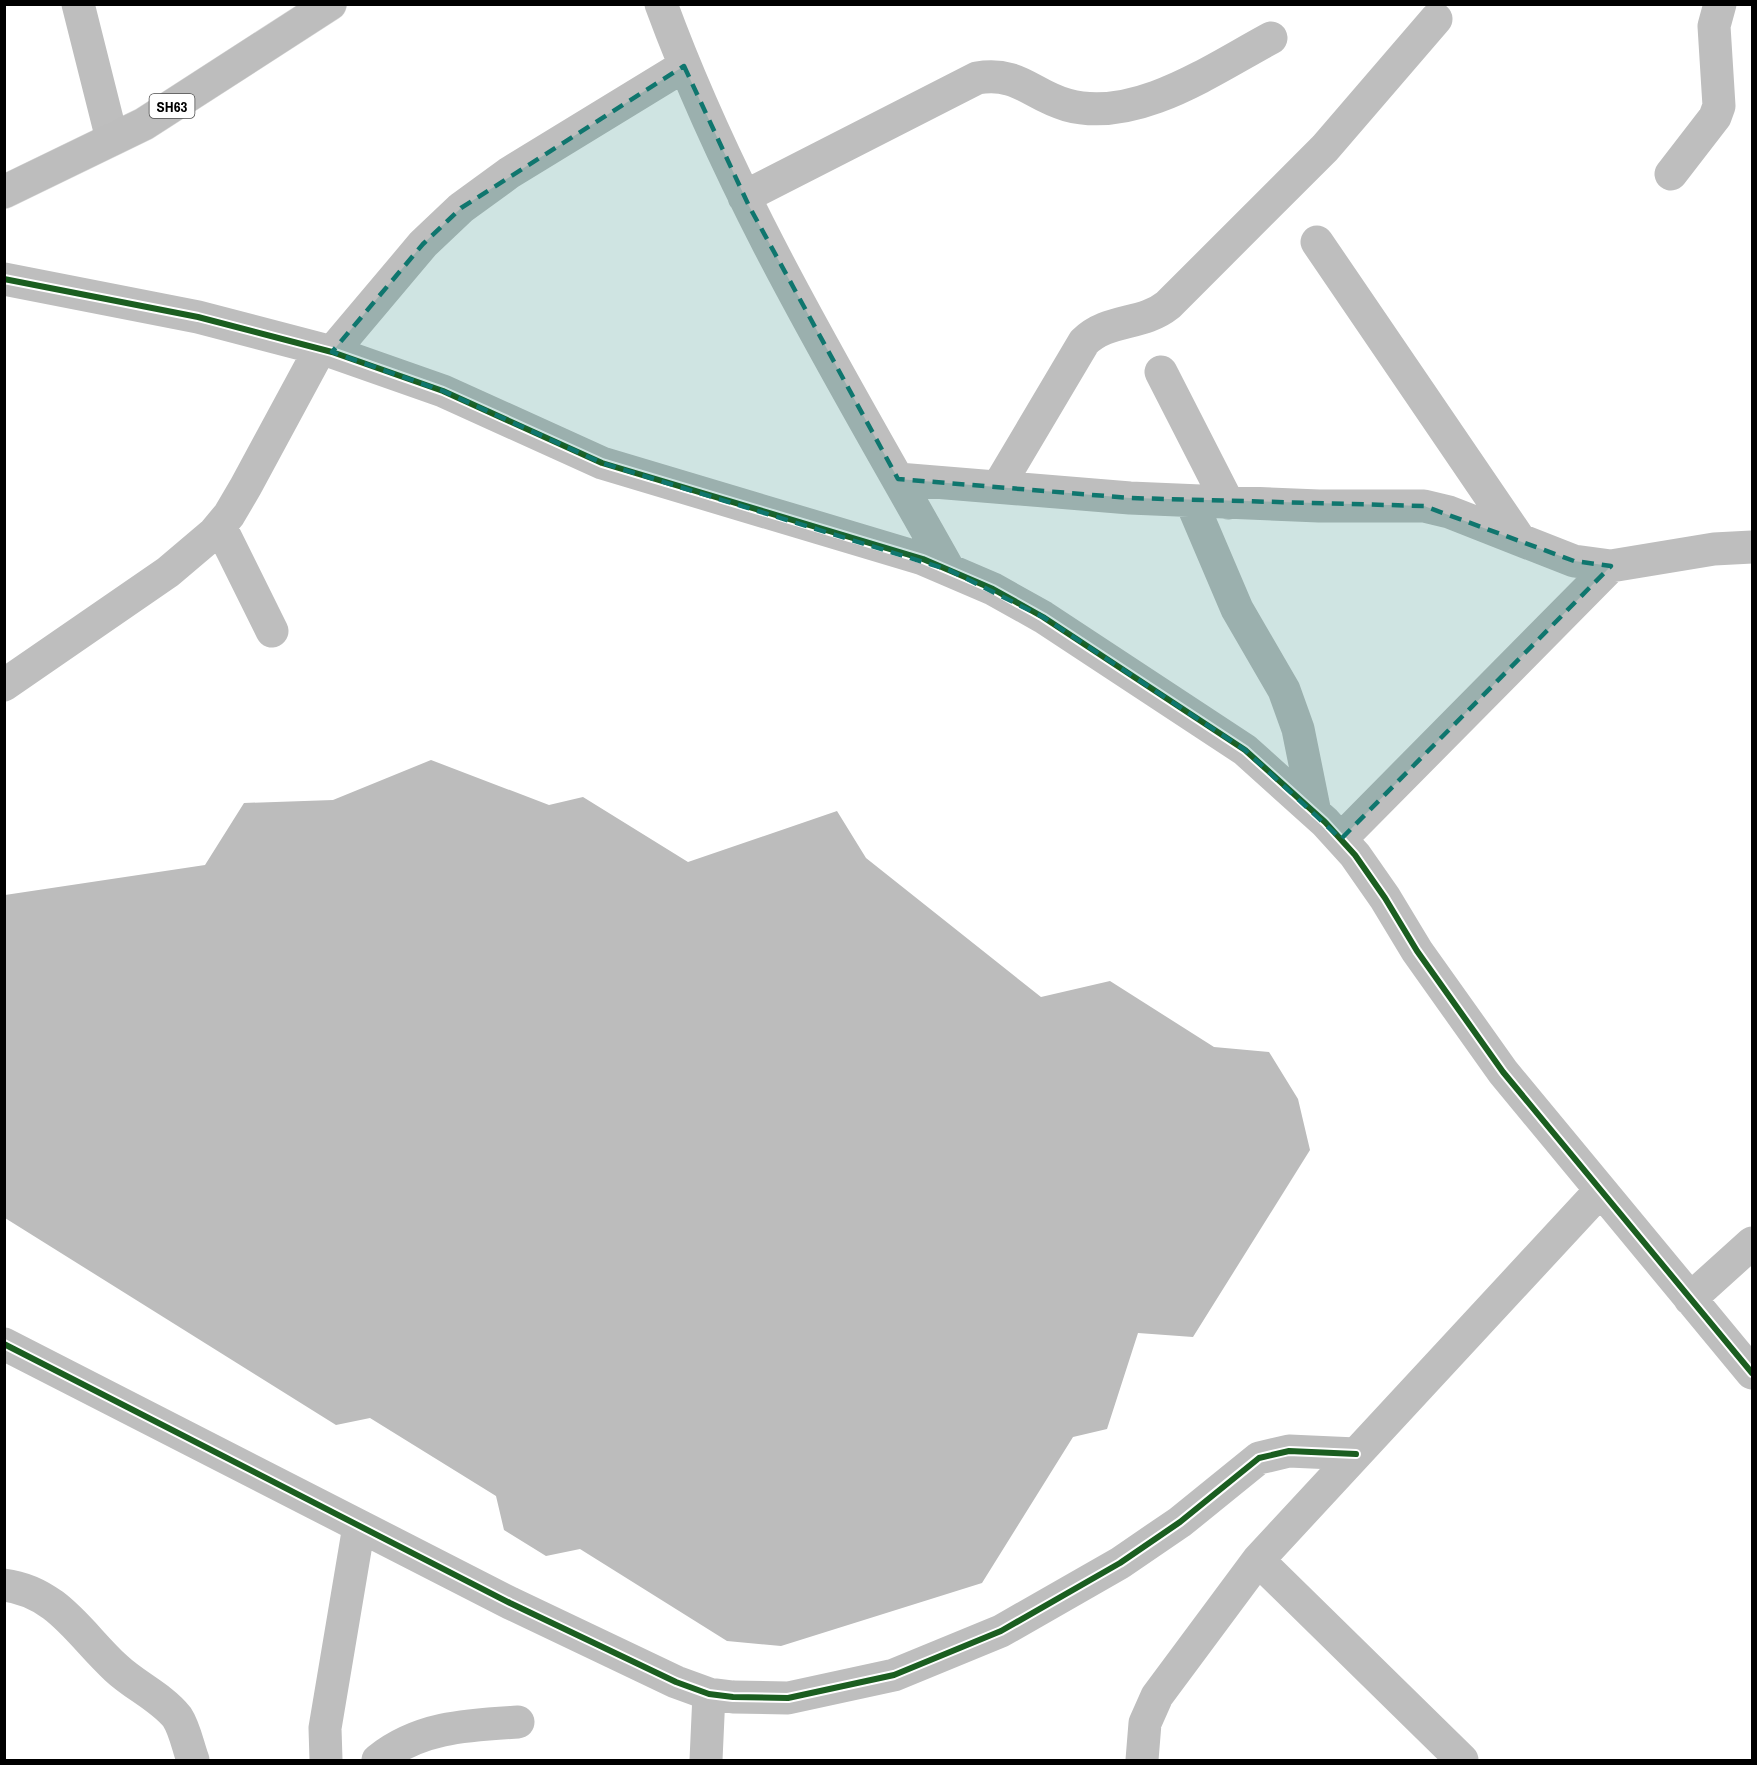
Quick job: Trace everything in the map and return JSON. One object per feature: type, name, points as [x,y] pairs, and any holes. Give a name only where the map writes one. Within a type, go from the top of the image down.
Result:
[{"type":"main road","name":"SH63","points":[[4,192],[144,124],[330,4]]},
{"type":"street","points":[[78,4],[112,139]]},
{"type":"street","points":[[661,4],[684,66],[744,197],[949,570]]},
{"type":"street","points":[[1671,174],[1715,117],[1719,106],[1714,26],[1720,4]]},
{"type":"street","points":[[998,487],[1084,342],[1095,331],[1157,314],[1168,304],[1324,148],[1436,19]]},
{"type":"street","points":[[744,197],[977,78],[996,75],[1017,81],[1067,105],[1098,109],[1130,106],[1183,86],[1271,38]]},
{"type":"street","points":[[4,685],[193,554],[220,526],[326,351],[423,244],[461,208],[509,173],[684,66]]},
{"type":"street","points":[[1317,242],[1521,540]]},
{"type":"street","points":[[4,279],[198,316],[326,351],[444,391],[602,463],[827,528],[923,559],[993,589],[1043,617],[1226,738],[1279,779],[1341,839],[1385,898],[1417,951],[1503,1072],[1752,1373]]},
{"type":"street","points":[[1161,372],[1228,503]]},
{"type":"street","points":[[898,479],[1228,503],[1424,506],[1449,512],[1575,561],[1611,566],[1714,549],[1752,547]]},
{"type":"street","points":[[1191,501],[1237,609],[1284,690],[1298,729],[1315,813]]},
{"type":"street","points":[[220,526],[272,631]]},
{"type":"street","points":[[1341,839],[1611,566]]},
{"type":"street","points":[[1142,1761],[1145,1723],[1157,1696],[1258,1560],[1600,1191]]},
{"type":"street","points":[[1690,1299],[1752,1243]]},
{"type":"street","points":[[4,1344],[510,1603],[676,1682],[709,1694],[789,1698],[894,1675],[1000,1631],[1120,1563],[1180,1522],[1258,1458],[1289,1451],[1356,1454]]},
{"type":"street","points":[[326,1761],[325,1728],[359,1526]]},
{"type":"street","points":[[1258,1560],[1462,1761]]},
{"type":"street","points":[[4,1585],[40,1595],[59,1607],[114,1667],[170,1708],[179,1720],[193,1761]]},
{"type":"street","points":[[706,1761],[709,1694]]},
{"type":"street","points":[[378,1761],[423,1734],[457,1725],[518,1722]]},
{"type":"highlighted area","points":[[684,66],[749,206],[898,479],[1130,498],[1424,506],[1574,561],[1611,566],[1341,839],[1245,750],[1043,617],[949,570],[602,463],[443,391],[332,352],[423,244],[461,208]]},
{"type":"shaded area","points":[[431,760],[549,805],[583,797],[688,862],[837,811],[866,858],[1041,997],[1110,981],[1214,1047],[1269,1052],[1298,1099],[1310,1150],[1193,1337],[1138,1333],[1107,1429],[1073,1437],[982,1583],[781,1646],[727,1641],[580,1549],[546,1556],[504,1530],[496,1496],[370,1418],[336,1425],[5,1218],[5,895],[205,865],[244,803],[333,800]]},
{"type":"cycle path","points":[[4,279],[198,317],[332,352],[443,391],[602,463],[923,559],[993,589],[1043,617],[1245,750],[1325,822],[1355,855],[1385,898],[1417,951],[1503,1072],[1752,1373]]},
{"type":"cycle path","points":[[4,1344],[510,1603],[676,1682],[709,1694],[733,1697],[788,1698],[894,1675],[1001,1631],[1120,1563],[1180,1522],[1259,1458],[1289,1451],[1356,1454]]}]
